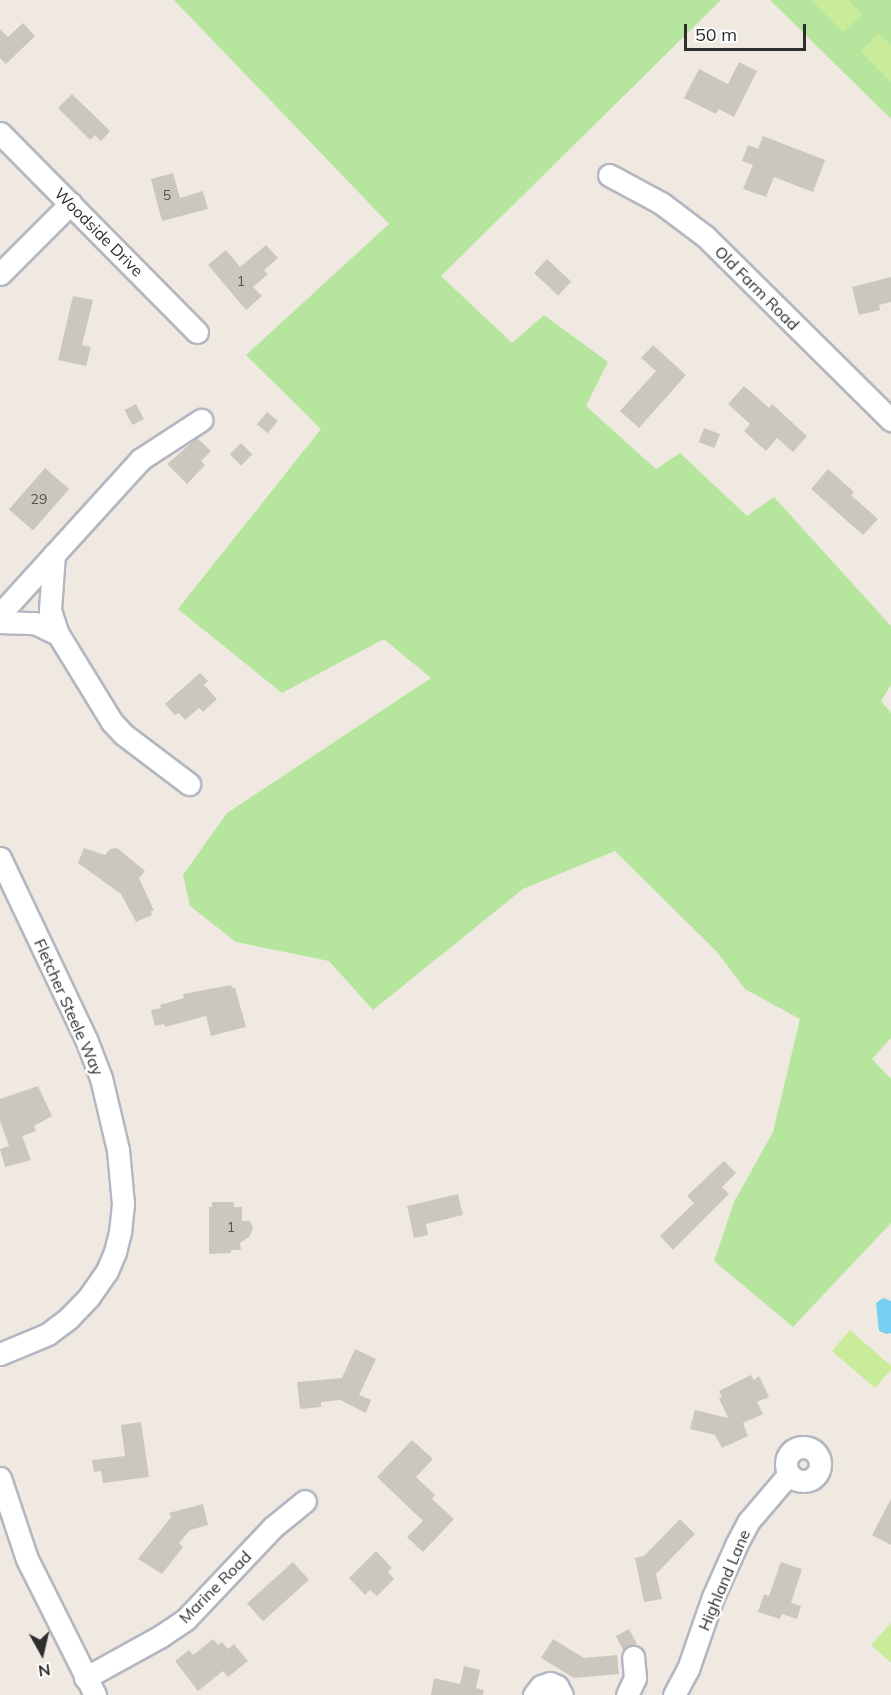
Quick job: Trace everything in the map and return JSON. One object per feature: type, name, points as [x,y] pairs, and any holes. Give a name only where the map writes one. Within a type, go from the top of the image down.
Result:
[{"type":"street","name":"Woodside Drive","points":[[0,133],[197,332]]},
{"type":"street","name":"Old Farm Road","points":[[609,175],[661,203],[705,236],[889,413]]},
{"type":"street","points":[[0,274],[71,203]]},
{"type":"street","points":[[0,614],[141,459],[201,420]]},
{"type":"street","points":[[54,554],[50,610],[58,634],[112,722],[123,734],[189,784]]},
{"type":"street","points":[[0,622],[35,623],[58,634]]},
{"type":"street","name":"Fletcher Steele Way","points":[[0,1354],[48,1334],[69,1318],[89,1297],[107,1271],[115,1252],[120,1233],[123,1204],[120,1162],[101,1078],[86,1039],[2,868]]},
{"type":"street","name":"Highland Lane","points":[[674,1695],[688,1669],[713,1597],[736,1545],[748,1522],[789,1474]]},
{"type":"street","points":[[0,1478],[8,1529],[90,1687]]},
{"type":"street","name":"Marine Road","points":[[90,1687],[186,1619],[273,1527],[305,1501]]},
{"type":"street","points":[[627,1695],[635,1678],[633,1657]]},
{"type":"street","points":[[534,1695],[541,1686],[550,1683],[558,1686],[562,1695]]},
{"type":"green space","points":[[174,0],[721,0],[441,276],[512,343],[544,315],[608,362],[586,406],[656,469],[680,453],[747,516],[774,497],[891,626],[891,685],[881,701],[891,713],[891,1038],[872,1059],[891,1079],[891,1223],[793,1327],[714,1261],[734,1202],[773,1132],[800,1019],[745,989],[717,952],[615,851],[523,889],[373,1010],[329,961],[236,942],[190,906],[183,875],[227,813],[431,678],[384,639],[282,693],[178,609],[321,429],[246,355],[389,224]]},
{"type":"green space","points":[[770,0],[891,0],[891,119]]},
{"type":"green space","points":[[811,0],[848,0],[862,14],[843,32]]},
{"type":"green space","points":[[879,33],[891,45],[891,82],[860,51]]},
{"type":"green space","points":[[850,1330],[891,1366],[891,1370],[875,1388],[832,1351]]},
{"type":"green space","points":[[891,1623],[891,1663],[871,1645]]},
{"type":"water","points":[[883,1298],[891,1301],[891,1333],[887,1334],[879,1331],[876,1303]]},
{"type":"building","points":[[23,23],[35,36],[6,64],[0,58],[0,29],[8,37]]},
{"type":"building","points":[[739,62],[757,71],[734,117],[719,109],[716,114],[684,98],[699,69],[728,84]]},
{"type":"building","points":[[72,94],[110,131],[101,141],[95,135],[90,140],[58,108]]},
{"type":"building","points":[[763,136],[825,160],[813,192],[774,177],[766,197],[743,189],[753,165],[742,161],[748,145],[758,149]]},
{"type":"building","points":[[173,173],[180,198],[203,191],[208,209],[162,221],[151,179]]},
{"type":"building","points":[[266,245],[278,258],[264,270],[268,274],[253,287],[262,296],[246,310],[208,265],[226,250],[240,267]]},
{"type":"building","points":[[547,259],[571,282],[558,295],[534,273]]},
{"type":"building","points":[[891,277],[891,302],[879,305],[880,310],[859,315],[852,287]]},
{"type":"building","points":[[73,296],[93,300],[82,345],[91,347],[86,366],[58,360]]},
{"type":"building","points":[[653,345],[686,375],[639,428],[620,411],[656,371],[641,358]]},
{"type":"building","points":[[744,386],[769,408],[772,404],[807,436],[793,452],[777,438],[766,451],[744,431],[750,424],[728,404]]},
{"type":"building","points":[[136,404],[144,419],[133,425],[125,410]]},
{"type":"building","points":[[267,412],[278,421],[268,433],[257,424]]},
{"type":"building","points":[[704,428],[720,434],[714,448],[699,442]]},
{"type":"building","points":[[197,438],[211,451],[201,461],[205,465],[187,484],[167,464]]},
{"type":"building","points":[[241,443],[252,454],[241,466],[230,454]]},
{"type":"building","points":[[45,468],[69,489],[33,531],[9,510]]},
{"type":"building","points":[[828,469],[854,492],[851,495],[878,519],[863,535],[811,489]]},
{"type":"building","points":[[200,673],[208,681],[204,685],[217,699],[203,712],[199,708],[185,720],[179,713],[175,715],[165,704]]},
{"type":"building","points":[[84,848],[105,855],[110,849],[117,848],[145,871],[139,878],[154,911],[151,911],[152,915],[136,922],[121,894],[78,863]]},
{"type":"building","points":[[231,985],[235,988],[246,1027],[211,1036],[206,1016],[165,1027],[164,1024],[155,1026],[151,1010],[161,1008],[160,1005],[184,998],[183,994]]},
{"type":"building","points":[[38,1086],[52,1116],[34,1126],[36,1131],[22,1136],[31,1160],[5,1167],[0,1149],[9,1146],[0,1121],[0,1099]]},
{"type":"building","points":[[724,1161],[736,1173],[722,1187],[729,1194],[673,1250],[660,1236],[694,1203],[687,1196]]},
{"type":"building","points":[[458,1194],[463,1215],[426,1224],[428,1235],[414,1238],[407,1206]]},
{"type":"building","points":[[212,1202],[234,1202],[234,1207],[242,1207],[242,1221],[250,1221],[253,1228],[250,1236],[240,1243],[241,1250],[209,1254],[209,1207],[212,1207]]},
{"type":"building","points":[[355,1349],[376,1359],[359,1395],[371,1400],[366,1413],[340,1400],[321,1402],[321,1407],[300,1409],[297,1382],[342,1378]]},
{"type":"building","points":[[751,1375],[754,1380],[759,1376],[769,1397],[757,1402],[763,1414],[743,1423],[748,1436],[722,1448],[715,1435],[690,1429],[695,1410],[728,1418],[719,1398],[722,1397],[719,1391]]},
{"type":"building","points":[[141,1422],[149,1477],[103,1483],[101,1471],[94,1472],[92,1460],[125,1456],[121,1425]]},
{"type":"building","points":[[412,1440],[433,1459],[416,1477],[435,1495],[432,1499],[454,1519],[423,1552],[407,1537],[423,1521],[377,1477]]},
{"type":"building","points":[[891,1499],[891,1545],[872,1535]]},
{"type":"building","points":[[203,1504],[208,1525],[190,1530],[179,1543],[183,1547],[162,1574],[138,1559],[171,1517],[169,1513]]},
{"type":"building","points":[[680,1519],[695,1534],[656,1574],[662,1599],[644,1602],[635,1558],[644,1556]]},
{"type":"building","points":[[376,1551],[392,1568],[388,1572],[394,1579],[377,1596],[370,1590],[365,1595],[349,1578]]},
{"type":"building","points":[[293,1562],[309,1580],[263,1621],[247,1603]]},
{"type":"building","points":[[781,1562],[802,1569],[791,1603],[801,1606],[797,1619],[782,1614],[780,1619],[758,1612],[764,1594],[769,1596]]},
{"type":"building","points":[[629,1629],[637,1644],[624,1651],[616,1636]]},
{"type":"building","points":[[213,1639],[218,1645],[222,1642],[228,1649],[234,1644],[248,1661],[228,1677],[223,1671],[198,1691],[175,1661],[189,1650],[193,1655]]},
{"type":"building","points":[[553,1639],[584,1658],[617,1655],[619,1674],[574,1678],[541,1658]]},
{"type":"building","points":[[464,1666],[480,1670],[476,1688],[484,1690],[483,1695],[431,1695],[434,1678],[460,1684]]}]
